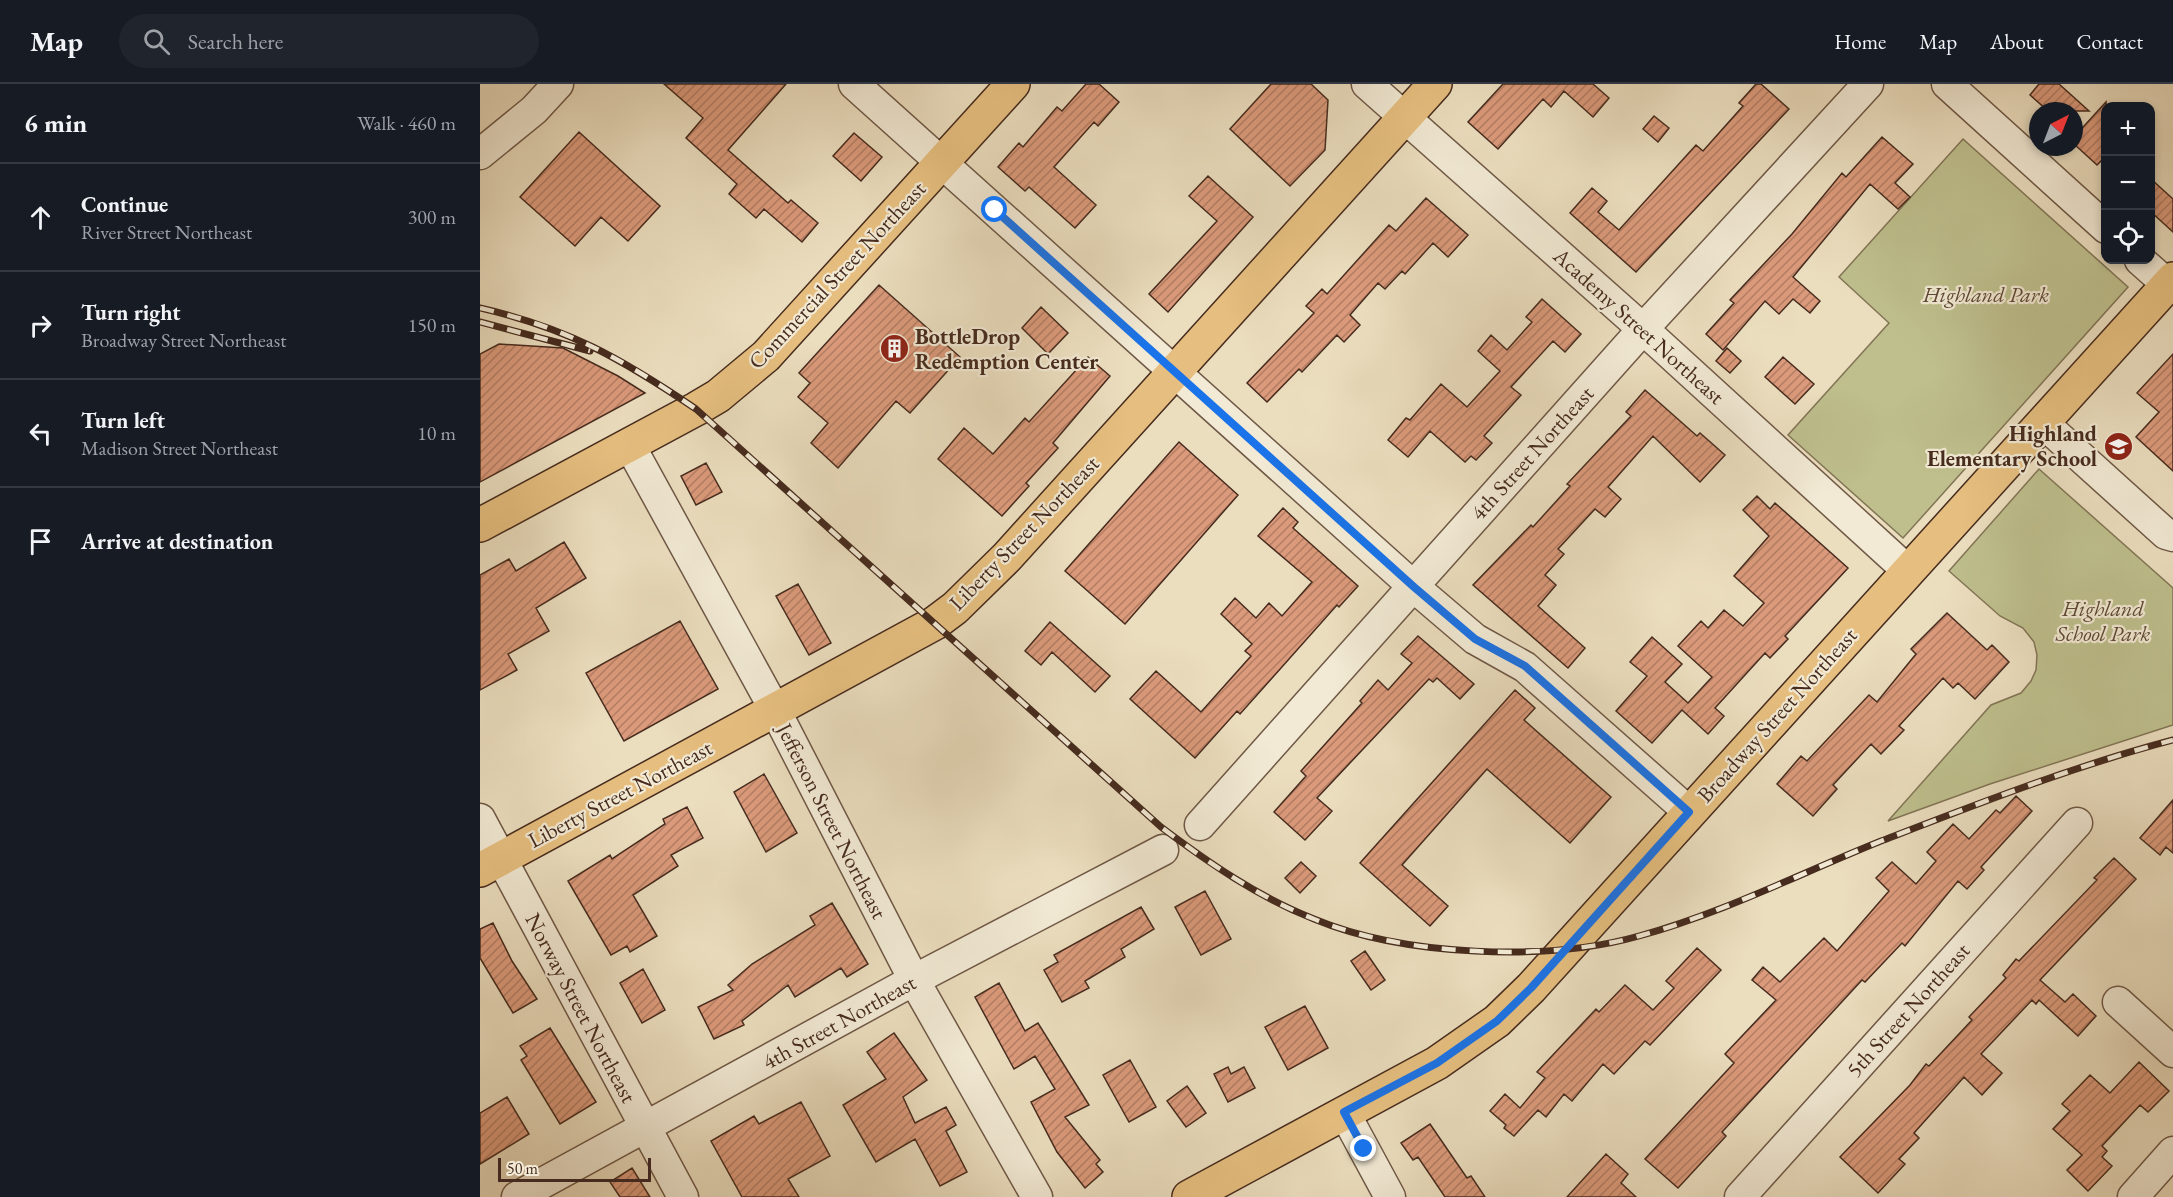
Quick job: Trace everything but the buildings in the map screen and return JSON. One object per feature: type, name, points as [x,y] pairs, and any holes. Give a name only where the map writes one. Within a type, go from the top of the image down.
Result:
[{"type":"main road","name":"Commercial Street Northeast","points":[[480,525],[718,396],[766,356],[1013,84]]},
{"type":"main road","name":"Liberty Street Northeast","points":[[491,864],[935,622],[955,608],[1007,557],[1435,84]]},
{"type":"main road","name":"Broadway Street Northeast","points":[[1189,1197],[1437,1063],[1497,1021],[1531,988],[2171,282]]},
{"type":"street","points":[[480,154],[534,110],[558,84]]},
{"type":"street","points":[[854,84],[1173,373],[1414,587],[1475,639],[1525,666],[1689,812]]},
{"type":"street","name":"Academy Street Northeast","points":[[1367,84],[1643,329],[1908,571]]},
{"type":"street","name":"4th Street Northeast","points":[[1200,825],[1643,329],[1868,84]]},
{"type":"street","points":[[1947,84],[2101,223]]},
{"type":"street","points":[[2146,264],[2171,282]]},
{"type":"street","points":[[2043,423],[2166,534],[2173,536]]},
{"type":"street","name":"Jefferson Street Northeast","points":[[629,444],[774,710],[914,980],[1037,1197]]},
{"type":"street","name":"Norway Street Northeast","points":[[480,819],[491,864],[683,1197]]},
{"type":"street","name":"5th Street Northeast","points":[[1740,1197],[2077,823]]},
{"type":"street","name":"4th Street Northeast","points":[[517,1197],[914,980],[1163,849]]},
{"type":"street","points":[[2118,1002],[2173,1052]]},
{"type":"street","points":[[1344,1112],[1390,1197]]},
{"type":"street","points":[[2133,1197],[2173,1152]]},
{"type":"green space","name":"Highland Park","points":[[1963,139],[2128,287],[1903,538],[1788,435],[1889,323],[1839,277]]},
{"type":"green space","name":"Highland School Park","points":[[2039,469],[2173,588],[2173,725],[1990,784],[1888,821],[1991,705],[2021,693],[2031,681],[2036,670],[2037,655],[2034,642],[2023,628],[2000,616],[1949,571]]},
{"type":"railway","points":[[480,308],[540,325],[593,347],[696,409],[1161,827],[1216,866],[1273,900],[1314,919],[1389,941],[1475,951],[1519,952],[1562,950],[1639,936],[1701,916],[1881,841],[1989,800],[2062,774],[2173,740]]},
{"type":"railway","points":[[480,322],[590,351]]},
{"type":"place","name":"BottleDrop Redemption Center","points":[[894,349]]},
{"type":"place","name":"Highland Elementary School","points":[[2118,446]]},
{"type":"route","points":[[995,210],[1173,373],[1414,587],[1475,639],[1525,666],[1689,812],[1531,988],[1497,1021],[1437,1063],[1344,1112],[1364,1149]]}]
